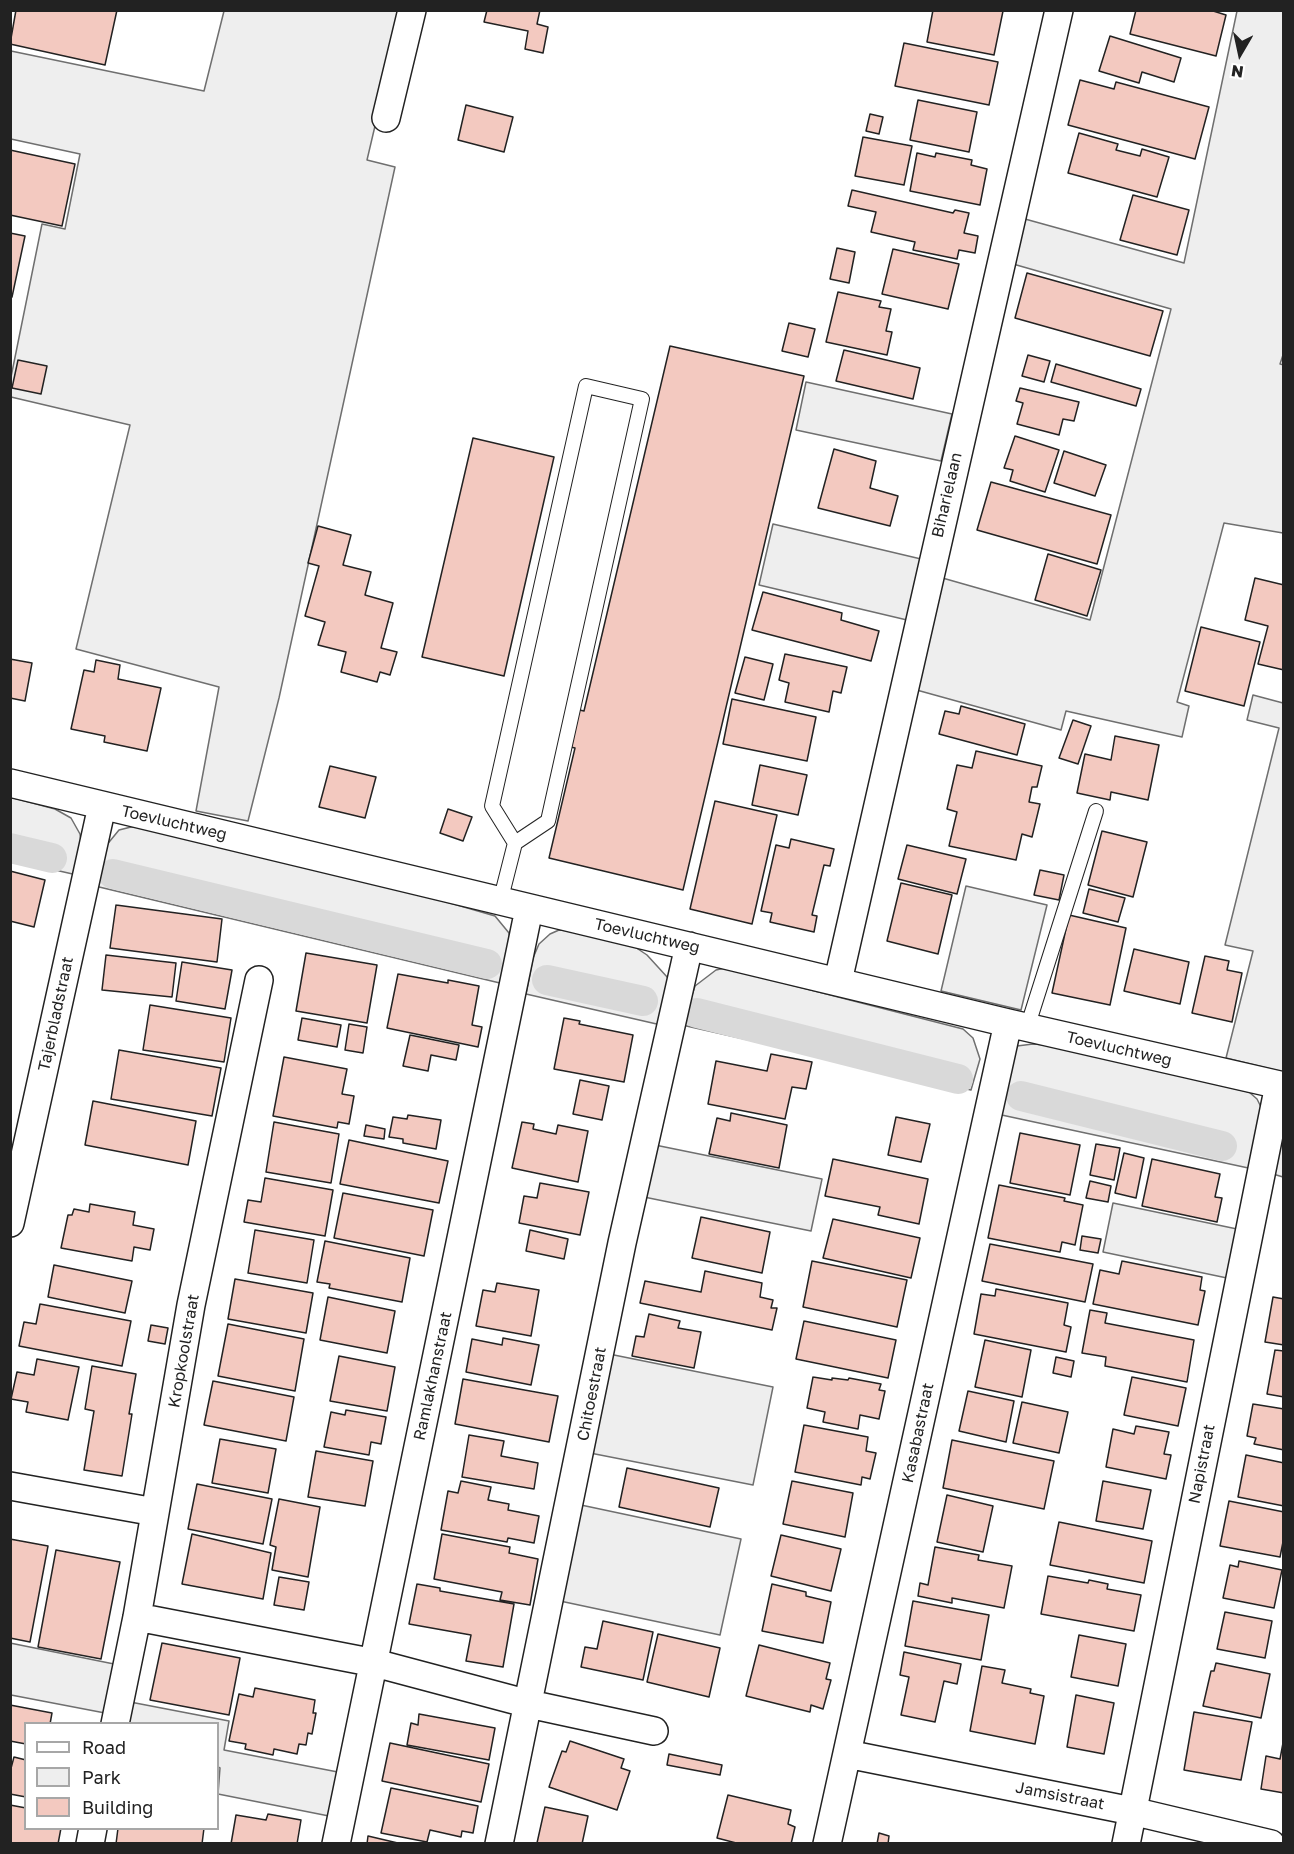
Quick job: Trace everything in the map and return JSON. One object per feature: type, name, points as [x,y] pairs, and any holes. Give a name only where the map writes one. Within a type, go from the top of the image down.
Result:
[{"type":"street","points":[[386,118],[412,10]]},
{"type":"street","name":"Biharielaan","points":[[838,981],[1059,10]]},
{"type":"street","name":"Toevluchtweg","points":[[10,783],[529,909],[1281,1086]]},
{"type":"street","name":"Tajerbladstraat","points":[[10,1223],[102,806]]},
{"type":"street","name":"Ramlakhanstraat","points":[[336,1844],[529,909]]},
{"type":"street","name":"Chitoestraat","points":[[499,1844],[622,1243],[689,946]]},
{"type":"street","name":"Kropkoolstraat","points":[[115,1722],[137,1617],[191,1305],[259,980]]},
{"type":"street","name":"Kasabastraat","points":[[827,1844],[1018,1025]]},
{"type":"street","name":"Napistraat","points":[[1126,1844],[1281,1086]]},
{"type":"street","points":[[10,1486],[155,1512]]},
{"type":"street","points":[[137,1617],[375,1663],[529,1704],[654,1731]]},
{"type":"street","name":"Jamsistraat","points":[[847,1754],[1132,1811],[1271,1844]]},
{"type":"lane","points":[[500,902],[515,843],[548,821],[642,399],[586,386],[492,807],[515,843]]},
{"type":"lane","points":[[1018,1025],[1096,811]]},
{"type":"green space","points":[[224,11],[402,11],[367,160],[395,167],[279,698],[248,821],[196,811],[219,687],[76,649],[130,425],[11,397],[11,377],[42,224],[65,229],[80,154],[11,139],[11,51],[204,91]]},
{"type":"green space","points":[[1237,11],[1283,11],[1284,352],[1280,364],[1284,365],[1283,533],[1224,523],[1177,702],[1189,706],[1182,737],[1066,711],[1061,730],[913,689],[939,577],[1090,620],[1171,309],[1013,264],[1025,219],[1184,263]]},
{"type":"green space","points":[[806,382],[952,414],[941,461],[796,430]]},
{"type":"green space","points":[[773,524],[921,559],[907,620],[759,585]]},
{"type":"green space","points":[[1253,695],[1283,703],[1283,1072],[1226,1058],[1253,951],[1225,945],[1279,728],[1247,720]]},
{"type":"green space","points":[[10,797],[55,809],[71,818],[80,834],[82,850],[77,875],[11,860]]},
{"type":"green space","points":[[142,827],[433,898],[495,916],[509,933],[511,945],[504,984],[95,886],[105,847],[119,830]]},
{"type":"green space","points":[[966,886],[1047,905],[1021,1010],[941,991]]},
{"type":"green space","points":[[559,930],[573,931],[635,947],[647,955],[668,978],[669,989],[661,1025],[526,994],[533,958],[539,944],[550,934]]},
{"type":"green space","points":[[725,968],[963,1029],[973,1038],[980,1059],[971,1090],[682,1025],[695,986],[716,970]]},
{"type":"green space","points":[[1047,1045],[1249,1092],[1257,1099],[1262,1109],[1253,1169],[997,1114],[1017,1046]]},
{"type":"green space","points":[[1283,1125],[1283,1177],[1273,1174]]},
{"type":"green space","points":[[655,1145],[822,1179],[811,1231],[644,1197]]},
{"type":"green space","points":[[1113,1203],[1237,1229],[1227,1278],[1103,1252]]},
{"type":"green space","points":[[609,1354],[773,1387],[753,1485],[590,1453]]},
{"type":"green space","points":[[581,1505],[741,1539],[720,1635],[560,1601]]},
{"type":"green space","points":[[10,1643],[114,1664],[105,1713],[11,1695]]},
{"type":"green space","points":[[125,1701],[229,1721],[224,1750],[343,1773],[334,1817],[219,1794],[219,1722],[120,1722]]},
{"type":"building","points":[[16,10],[117,10],[105,65],[10,44]]},
{"type":"building","points":[[487,10],[540,10],[537,24],[548,27],[543,53],[525,49],[528,31],[484,22]]},
{"type":"building","points":[[933,10],[1003,11],[994,55],[927,42]]},
{"type":"building","points":[[1136,10],[1210,10],[1226,15],[1216,56],[1130,34]]},
{"type":"building","points":[[1110,36],[1181,58],[1174,82],[1142,72],[1139,83],[1099,71]]},
{"type":"building","points":[[904,43],[998,62],[989,105],[895,86]]},
{"type":"building","points":[[1080,80],[1114,89],[1116,82],[1209,107],[1195,159],[1068,125]]},
{"type":"building","points":[[918,100],[977,112],[969,152],[910,140]]},
{"type":"building","points":[[466,105],[513,117],[504,152],[458,140]]},
{"type":"building","points":[[870,114],[883,117],[879,134],[866,131]]},
{"type":"building","points":[[1079,133],[1118,144],[1116,150],[1140,156],[1142,149],[1169,157],[1157,197],[1068,173]]},
{"type":"building","points":[[863,137],[912,146],[904,185],[855,176]]},
{"type":"building","points":[[10,150],[75,164],[62,226],[10,215]]},
{"type":"building","points":[[917,153],[935,157],[936,153],[972,160],[971,165],[987,169],[980,205],[910,191]]},
{"type":"building","points":[[852,190],[953,213],[955,210],[969,213],[964,233],[978,236],[975,253],[959,250],[957,259],[913,250],[915,242],[871,232],[876,212],[848,206]]},
{"type":"building","points":[[1133,195],[1189,210],[1177,255],[1120,240]]},
{"type":"building","points":[[10,233],[25,236],[12,297],[10,297]]},
{"type":"building","points":[[837,248],[855,252],[849,283],[830,279]]},
{"type":"building","points":[[893,249],[959,264],[948,309],[882,294]]},
{"type":"building","points":[[1027,273],[1163,311],[1150,356],[1015,318]]},
{"type":"building","points":[[838,292],[881,301],[879,307],[891,309],[886,331],[892,332],[887,355],[826,342]]},
{"type":"building","points":[[789,323],[815,329],[808,357],[782,351]]},
{"type":"building","points":[[670,346],[804,376],[683,890],[549,858],[575,748],[566,746],[575,709],[584,711]]},
{"type":"building","points":[[844,350],[920,368],[913,399],[836,381]]},
{"type":"building","points":[[1028,355],[1050,361],[1044,382],[1022,376]]},
{"type":"building","points":[[18,360],[47,366],[41,394],[12,388]]},
{"type":"building","points":[[1056,364],[1141,389],[1136,406],[1051,382]]},
{"type":"building","points":[[1020,388],[1079,402],[1074,421],[1063,419],[1059,435],[1017,424],[1023,403],[1016,401]]},
{"type":"building","points":[[1015,436],[1059,450],[1045,492],[1010,481],[1013,470],[1004,468]]},
{"type":"building","points":[[473,438],[554,457],[504,676],[422,657]]},
{"type":"building","points":[[834,449],[876,461],[870,488],[898,496],[890,526],[818,508]]},
{"type":"building","points":[[1064,451],[1106,465],[1095,496],[1054,483]]},
{"type":"building","points":[[991,482],[1111,515],[1097,564],[977,530]]},
{"type":"building","points":[[318,526],[351,535],[343,565],[371,572],[365,595],[393,603],[381,648],[397,652],[390,675],[380,672],[377,682],[341,672],[346,652],[318,645],[325,622],[305,616],[319,566],[308,563]]},
{"type":"building","points":[[1048,554],[1101,570],[1087,616],[1035,600]]},
{"type":"building","points":[[1255,578],[1284,585],[1284,670],[1258,664],[1268,626],[1245,620]]},
{"type":"building","points":[[763,592],[842,613],[841,620],[879,631],[871,661],[752,630]]},
{"type":"building","points":[[1201,627],[1260,642],[1244,706],[1185,691]]},
{"type":"building","points":[[785,654],[847,667],[841,693],[833,691],[829,712],[785,702],[789,683],[779,680]]},
{"type":"building","points":[[745,657],[773,664],[764,700],[735,693]]},
{"type":"building","points":[[10,659],[32,663],[25,701],[10,698]]},
{"type":"building","points":[[96,660],[120,665],[118,679],[161,688],[147,751],[104,742],[105,736],[71,729],[84,670],[94,672]]},
{"type":"building","points":[[732,699],[816,717],[807,761],[723,744]]},
{"type":"building","points":[[961,706],[1025,724],[1017,755],[939,734],[945,711],[959,714]]},
{"type":"building","points":[[1073,720],[1091,726],[1078,764],[1059,758]]},
{"type":"building","points":[[1115,736],[1159,745],[1148,800],[1111,792],[1110,800],[1077,793],[1085,754],[1111,760]]},
{"type":"building","points":[[976,751],[1042,766],[1037,787],[1032,787],[1029,802],[1040,804],[1032,837],[1022,834],[1016,860],[949,846],[957,812],[947,809],[957,765],[972,768]]},
{"type":"building","points":[[760,765],[807,775],[798,815],[752,805]]},
{"type":"building","points":[[330,766],[376,777],[365,818],[319,807]]},
{"type":"building","points":[[715,801],[777,815],[752,924],[690,909]]},
{"type":"building","points":[[448,809],[472,817],[463,841],[440,833]]},
{"type":"building","points":[[1102,831],[1147,842],[1133,897],[1088,885]]},
{"type":"building","points":[[791,839],[834,849],[830,866],[824,865],[812,915],[817,916],[814,932],[770,922],[772,913],[761,911],[776,845],[789,848]]},
{"type":"building","points":[[907,845],[966,859],[957,894],[898,879]]},
{"type":"building","points":[[1040,870],[1064,875],[1059,900],[1034,895]]},
{"type":"building","points":[[10,871],[45,880],[34,927],[10,921]]},
{"type":"building","points":[[901,883],[952,895],[938,954],[887,941]]},
{"type":"building","points":[[1089,889],[1125,898],[1118,922],[1083,913]]},
{"type":"building","points":[[116,905],[222,919],[217,962],[110,948]]},
{"type":"building","points":[[1069,915],[1126,928],[1110,1005],[1052,993]]},
{"type":"building","points":[[1134,949],[1189,962],[1180,1004],[1124,991]]},
{"type":"building","points":[[306,953],[377,965],[367,1023],[296,1011]]},
{"type":"building","points":[[106,955],[176,963],[172,997],[102,990]]},
{"type":"building","points":[[1205,956],[1229,961],[1227,970],[1242,973],[1232,1022],[1192,1013]]},
{"type":"building","points":[[182,962],[232,970],[225,1009],[176,1001]]},
{"type":"building","points":[[398,974],[479,986],[472,1025],[482,1027],[478,1047],[387,1028]]},
{"type":"building","points":[[150,1005],[231,1018],[224,1062],[143,1050]]},
{"type":"building","points":[[302,1018],[341,1025],[337,1047],[298,1040]]},
{"type":"building","points":[[564,1018],[580,1021],[579,1024],[633,1035],[624,1082],[554,1069]]},
{"type":"building","points":[[349,1024],[367,1027],[363,1053],[345,1050]]},
{"type":"building","points":[[410,1035],[459,1045],[456,1060],[431,1055],[428,1071],[403,1066]]},
{"type":"building","points":[[119,1050],[221,1068],[212,1116],[111,1099]]},
{"type":"building","points":[[771,1054],[812,1062],[806,1089],[792,1087],[785,1119],[708,1104],[716,1061],[767,1071]]},
{"type":"building","points":[[284,1057],[347,1069],[342,1094],[354,1096],[349,1124],[338,1122],[337,1128],[273,1116]]},
{"type":"building","points":[[580,1080],[609,1086],[602,1120],[573,1114]]},
{"type":"building","points":[[93,1101],[196,1121],[188,1165],[85,1145]]},
{"type":"building","points":[[731,1113],[787,1125],[779,1168],[709,1154],[717,1118],[730,1121]]},
{"type":"building","points":[[408,1115],[441,1120],[436,1149],[403,1143],[403,1139],[389,1137],[393,1117],[407,1119]]},
{"type":"building","points":[[896,1117],[930,1124],[921,1162],[888,1155]]},
{"type":"building","points":[[274,1122],[339,1134],[331,1183],[266,1172]]},
{"type":"building","points":[[522,1122],[534,1124],[533,1129],[556,1134],[558,1125],[588,1131],[578,1182],[512,1168]]},
{"type":"building","points":[[366,1125],[385,1129],[384,1139],[364,1136]]},
{"type":"building","points":[[1020,1133],[1080,1145],[1070,1195],[1010,1183]]},
{"type":"building","points":[[349,1140],[448,1161],[439,1203],[340,1184]]},
{"type":"building","points":[[1096,1144],[1120,1148],[1114,1180],[1090,1175]]},
{"type":"building","points":[[1124,1153],[1144,1158],[1136,1198],[1115,1193]]},
{"type":"building","points":[[833,1159],[928,1179],[919,1224],[878,1215],[880,1207],[825,1196]]},
{"type":"building","points":[[1152,1159],[1220,1174],[1215,1197],[1222,1198],[1217,1222],[1142,1206]]},
{"type":"building","points":[[265,1178],[333,1190],[325,1236],[244,1222],[248,1200],[261,1202]]},
{"type":"building","points":[[1090,1181],[1111,1186],[1108,1202],[1086,1198]]},
{"type":"building","points":[[540,1183],[589,1192],[580,1235],[519,1223],[524,1196],[537,1198]]},
{"type":"building","points":[[999,1185],[1065,1198],[1064,1201],[1083,1205],[1075,1245],[1062,1242],[1060,1252],[988,1238]]},
{"type":"building","points":[[343,1193],[433,1210],[424,1256],[334,1238]]},
{"type":"building","points":[[90,1204],[135,1212],[133,1225],[154,1229],[150,1250],[134,1247],[132,1261],[61,1248],[68,1215],[72,1215],[74,1209],[89,1212]]},
{"type":"building","points":[[701,1217],[770,1232],[762,1273],[692,1258]]},
{"type":"building","points":[[833,1219],[920,1238],[911,1278],[823,1258]]},
{"type":"building","points":[[255,1230],[314,1240],[307,1283],[248,1273]]},
{"type":"building","points":[[530,1230],[568,1239],[564,1259],[526,1251]]},
{"type":"building","points":[[1082,1236],[1101,1239],[1098,1253],[1080,1250]]},
{"type":"building","points":[[325,1241],[410,1258],[402,1302],[329,1288],[330,1284],[317,1282]]},
{"type":"building","points":[[990,1244],[1093,1264],[1085,1302],[982,1281]]},
{"type":"building","points":[[812,1261],[907,1280],[897,1327],[803,1307]]},
{"type":"building","points":[[1122,1261],[1202,1277],[1200,1290],[1205,1291],[1198,1325],[1093,1304],[1100,1270],[1119,1274]]},
{"type":"building","points":[[54,1265],[132,1281],[125,1313],[48,1297]]},
{"type":"building","points":[[705,1271],[762,1283],[760,1297],[773,1300],[771,1308],[777,1308],[772,1330],[640,1303],[645,1281],[701,1292]]},
{"type":"building","points":[[235,1279],[313,1293],[306,1333],[228,1319]]},
{"type":"building","points":[[497,1283],[539,1290],[531,1336],[476,1326],[483,1290],[495,1292]]},
{"type":"building","points":[[996,1289],[1068,1303],[1064,1325],[1071,1327],[1066,1352],[974,1334],[981,1294],[995,1296]]},
{"type":"building","points":[[328,1297],[395,1311],[387,1353],[320,1340]]},
{"type":"building","points":[[1273,1297],[1284,1299],[1284,1345],[1265,1342]]},
{"type":"building","points":[[40,1304],[131,1321],[122,1366],[19,1346],[24,1322],[36,1324]]},
{"type":"building","points":[[1090,1310],[1107,1313],[1105,1323],[1194,1340],[1187,1382],[1105,1366],[1106,1357],[1082,1353]]},
{"type":"building","points":[[649,1314],[680,1321],[678,1328],[701,1332],[694,1368],[632,1356],[636,1336],[644,1337]]},
{"type":"building","points":[[804,1321],[896,1340],[888,1378],[796,1359]]},
{"type":"building","points":[[228,1324],[304,1339],[295,1391],[218,1376]]},
{"type":"building","points":[[151,1325],[168,1328],[165,1344],[148,1341]]},
{"type":"building","points":[[503,1338],[539,1345],[531,1385],[466,1372],[472,1339],[502,1345]]},
{"type":"building","points":[[985,1340],[1031,1350],[1022,1397],[975,1387]]},
{"type":"building","points":[[1275,1350],[1284,1351],[1284,1397],[1267,1394]]},
{"type":"building","points":[[339,1356],[395,1367],[387,1411],[330,1401]]},
{"type":"building","points":[[1056,1357],[1074,1361],[1071,1377],[1053,1373]]},
{"type":"building","points":[[37,1359],[79,1367],[68,1420],[26,1412],[28,1402],[11,1399],[17,1372],[34,1375]]},
{"type":"building","points":[[92,1366],[136,1374],[122,1476],[84,1470],[94,1411],[85,1409]]},
{"type":"building","points":[[813,1377],[832,1380],[832,1378],[848,1380],[849,1378],[881,1384],[879,1390],[885,1391],[879,1419],[860,1415],[858,1429],[823,1422],[825,1412],[807,1408]]},
{"type":"building","points":[[1132,1377],[1186,1388],[1178,1426],[1124,1415]]},
{"type":"building","points":[[463,1379],[558,1396],[549,1442],[455,1424]]},
{"type":"building","points":[[213,1381],[294,1397],[286,1441],[204,1425]]},
{"type":"building","points":[[968,1391],[1014,1401],[1006,1442],[959,1431]]},
{"type":"building","points":[[1022,1402],[1068,1412],[1059,1453],[1013,1443]]},
{"type":"building","points":[[1253,1404],[1284,1409],[1284,1450],[1254,1444],[1256,1438],[1247,1436]]},
{"type":"building","points":[[346,1410],[386,1417],[381,1444],[371,1442],[369,1455],[324,1447],[331,1412],[345,1415]]},
{"type":"building","points":[[804,1425],[868,1437],[866,1451],[876,1453],[870,1479],[862,1477],[861,1485],[795,1472]]},
{"type":"building","points":[[1136,1426],[1169,1432],[1164,1454],[1171,1455],[1166,1479],[1106,1467],[1113,1429],[1134,1434]]},
{"type":"building","points":[[469,1435],[504,1441],[501,1456],[538,1463],[534,1489],[462,1477]]},
{"type":"building","points":[[220,1439],[276,1449],[268,1493],[212,1483]]},
{"type":"building","points":[[952,1440],[1054,1461],[1044,1509],[943,1488]]},
{"type":"building","points":[[316,1451],[373,1461],[365,1506],[308,1497]]},
{"type":"building","points":[[1246,1455],[1284,1463],[1284,1506],[1238,1497]]},
{"type":"building","points":[[627,1468],[719,1488],[710,1527],[619,1507]]},
{"type":"building","points":[[461,1481],[491,1487],[488,1500],[509,1504],[508,1510],[539,1516],[534,1543],[508,1538],[507,1542],[441,1530],[448,1491],[458,1493]]},
{"type":"building","points":[[792,1481],[853,1493],[845,1537],[783,1524]]},
{"type":"building","points":[[1103,1481],[1151,1490],[1143,1529],[1096,1521]]},
{"type":"building","points":[[197,1484],[272,1499],[263,1544],[188,1529]]},
{"type":"building","points":[[947,1495],[993,1506],[983,1552],[937,1542]]},
{"type":"building","points":[[279,1499],[320,1507],[308,1577],[272,1570],[276,1547],[270,1545]]},
{"type":"building","points":[[1229,1501],[1284,1512],[1284,1537],[1280,1557],[1220,1546]]},
{"type":"building","points":[[1059,1522],[1152,1541],[1144,1583],[1050,1565]]},
{"type":"building","points":[[192,1534],[271,1553],[263,1599],[182,1584]]},
{"type":"building","points":[[442,1534],[510,1547],[509,1553],[538,1559],[530,1605],[500,1600],[502,1592],[434,1579]]},
{"type":"building","points":[[781,1535],[841,1549],[831,1591],[771,1576]]},
{"type":"building","points":[[10,1539],[48,1546],[30,1642],[10,1638]]},
{"type":"building","points":[[935,1547],[979,1555],[978,1560],[1012,1566],[1004,1608],[952,1598],[952,1603],[918,1596],[920,1583],[928,1585]]},
{"type":"building","points":[[56,1550],[120,1562],[101,1659],[38,1647]]},
{"type":"building","points":[[1239,1561],[1282,1570],[1274,1608],[1223,1598],[1230,1565],[1238,1567]]},
{"type":"building","points":[[1048,1576],[1088,1583],[1089,1580],[1108,1584],[1107,1589],[1141,1595],[1134,1631],[1041,1614]]},
{"type":"building","points":[[279,1577],[309,1582],[304,1610],[274,1605]]},
{"type":"building","points":[[417,1584],[440,1588],[440,1591],[514,1604],[503,1667],[466,1661],[471,1635],[409,1624]]},
{"type":"building","points":[[772,1584],[806,1592],[806,1596],[831,1602],[823,1643],[762,1631]]},
{"type":"building","points":[[913,1601],[989,1615],[981,1660],[905,1646]]},
{"type":"building","points":[[1225,1612],[1272,1621],[1265,1658],[1217,1649]]},
{"type":"building","points":[[603,1621],[653,1632],[643,1680],[581,1667],[585,1647],[597,1649]]},
{"type":"building","points":[[658,1634],[720,1648],[709,1697],[647,1682]]},
{"type":"building","points":[[1079,1635],[1126,1644],[1118,1686],[1071,1677]]},
{"type":"building","points":[[162,1643],[240,1658],[229,1715],[150,1700]]},
{"type":"building","points":[[759,1645],[830,1663],[826,1679],[831,1680],[823,1709],[811,1705],[810,1712],[746,1696]]},
{"type":"building","points":[[904,1652],[961,1664],[957,1684],[944,1681],[935,1722],[901,1715],[909,1677],[900,1675]]},
{"type":"building","points":[[1216,1663],[1270,1674],[1261,1718],[1203,1706],[1211,1671],[1214,1671]]},
{"type":"building","points":[[982,1666],[1005,1670],[1002,1683],[1031,1689],[1030,1693],[1044,1696],[1035,1744],[970,1731]]},
{"type":"building","points":[[255,1688],[315,1700],[313,1713],[316,1713],[312,1734],[308,1733],[306,1745],[299,1744],[297,1754],[274,1749],[273,1755],[245,1749],[246,1744],[229,1741],[239,1694],[253,1697]]},
{"type":"building","points":[[1076,1695],[1114,1703],[1104,1754],[1067,1747]]},
{"type":"building","points":[[10,1705],[52,1713],[50,1722],[24,1722],[24,1744],[10,1741]]},
{"type":"building","points":[[1194,1712],[1252,1722],[1241,1780],[1184,1770]]},
{"type":"building","points":[[419,1714],[495,1728],[489,1760],[407,1745],[411,1723],[418,1725]]},
{"type":"building","points":[[570,1741],[624,1759],[621,1768],[630,1771],[617,1810],[549,1787],[562,1751],[566,1752]]},
{"type":"building","points":[[390,1743],[489,1764],[481,1802],[382,1781]]},
{"type":"building","points":[[1283,1743],[1284,1793],[1261,1789],[1266,1756],[1280,1759]]},
{"type":"building","points":[[669,1754],[722,1765],[720,1775],[667,1765]]},
{"type":"building","points":[[14,1757],[24,1760],[24,1797],[10,1794],[10,1772]]},
{"type":"building","points":[[391,1788],[478,1806],[473,1833],[462,1831],[461,1837],[430,1830],[427,1842],[381,1833]]},
{"type":"building","points":[[728,1795],[791,1810],[788,1824],[795,1827],[791,1844],[740,1844],[717,1838]]},
{"type":"building","points":[[10,1805],[24,1808],[24,1830],[61,1830],[58,1844],[10,1844]]},
{"type":"building","points":[[545,1807],[588,1816],[582,1844],[537,1843]]},
{"type":"building","points":[[268,1814],[301,1820],[297,1844],[231,1844],[236,1815],[266,1820]]},
{"type":"building","points":[[118,1830],[204,1830],[202,1844],[116,1844]]},
{"type":"building","points":[[879,1833],[889,1836],[888,1844],[877,1844]]},
{"type":"building","points":[[368,1836],[402,1844],[367,1844]]},
{"type":"waterway","points":[[10,848],[52,858]]},
{"type":"waterway","points":[[113,874],[487,964]]},
{"type":"waterway","points":[[547,980],[643,1001]]},
{"type":"waterway","points":[[697,1013],[958,1079]]},
{"type":"waterway","points":[[1021,1096],[1222,1146]]}]
